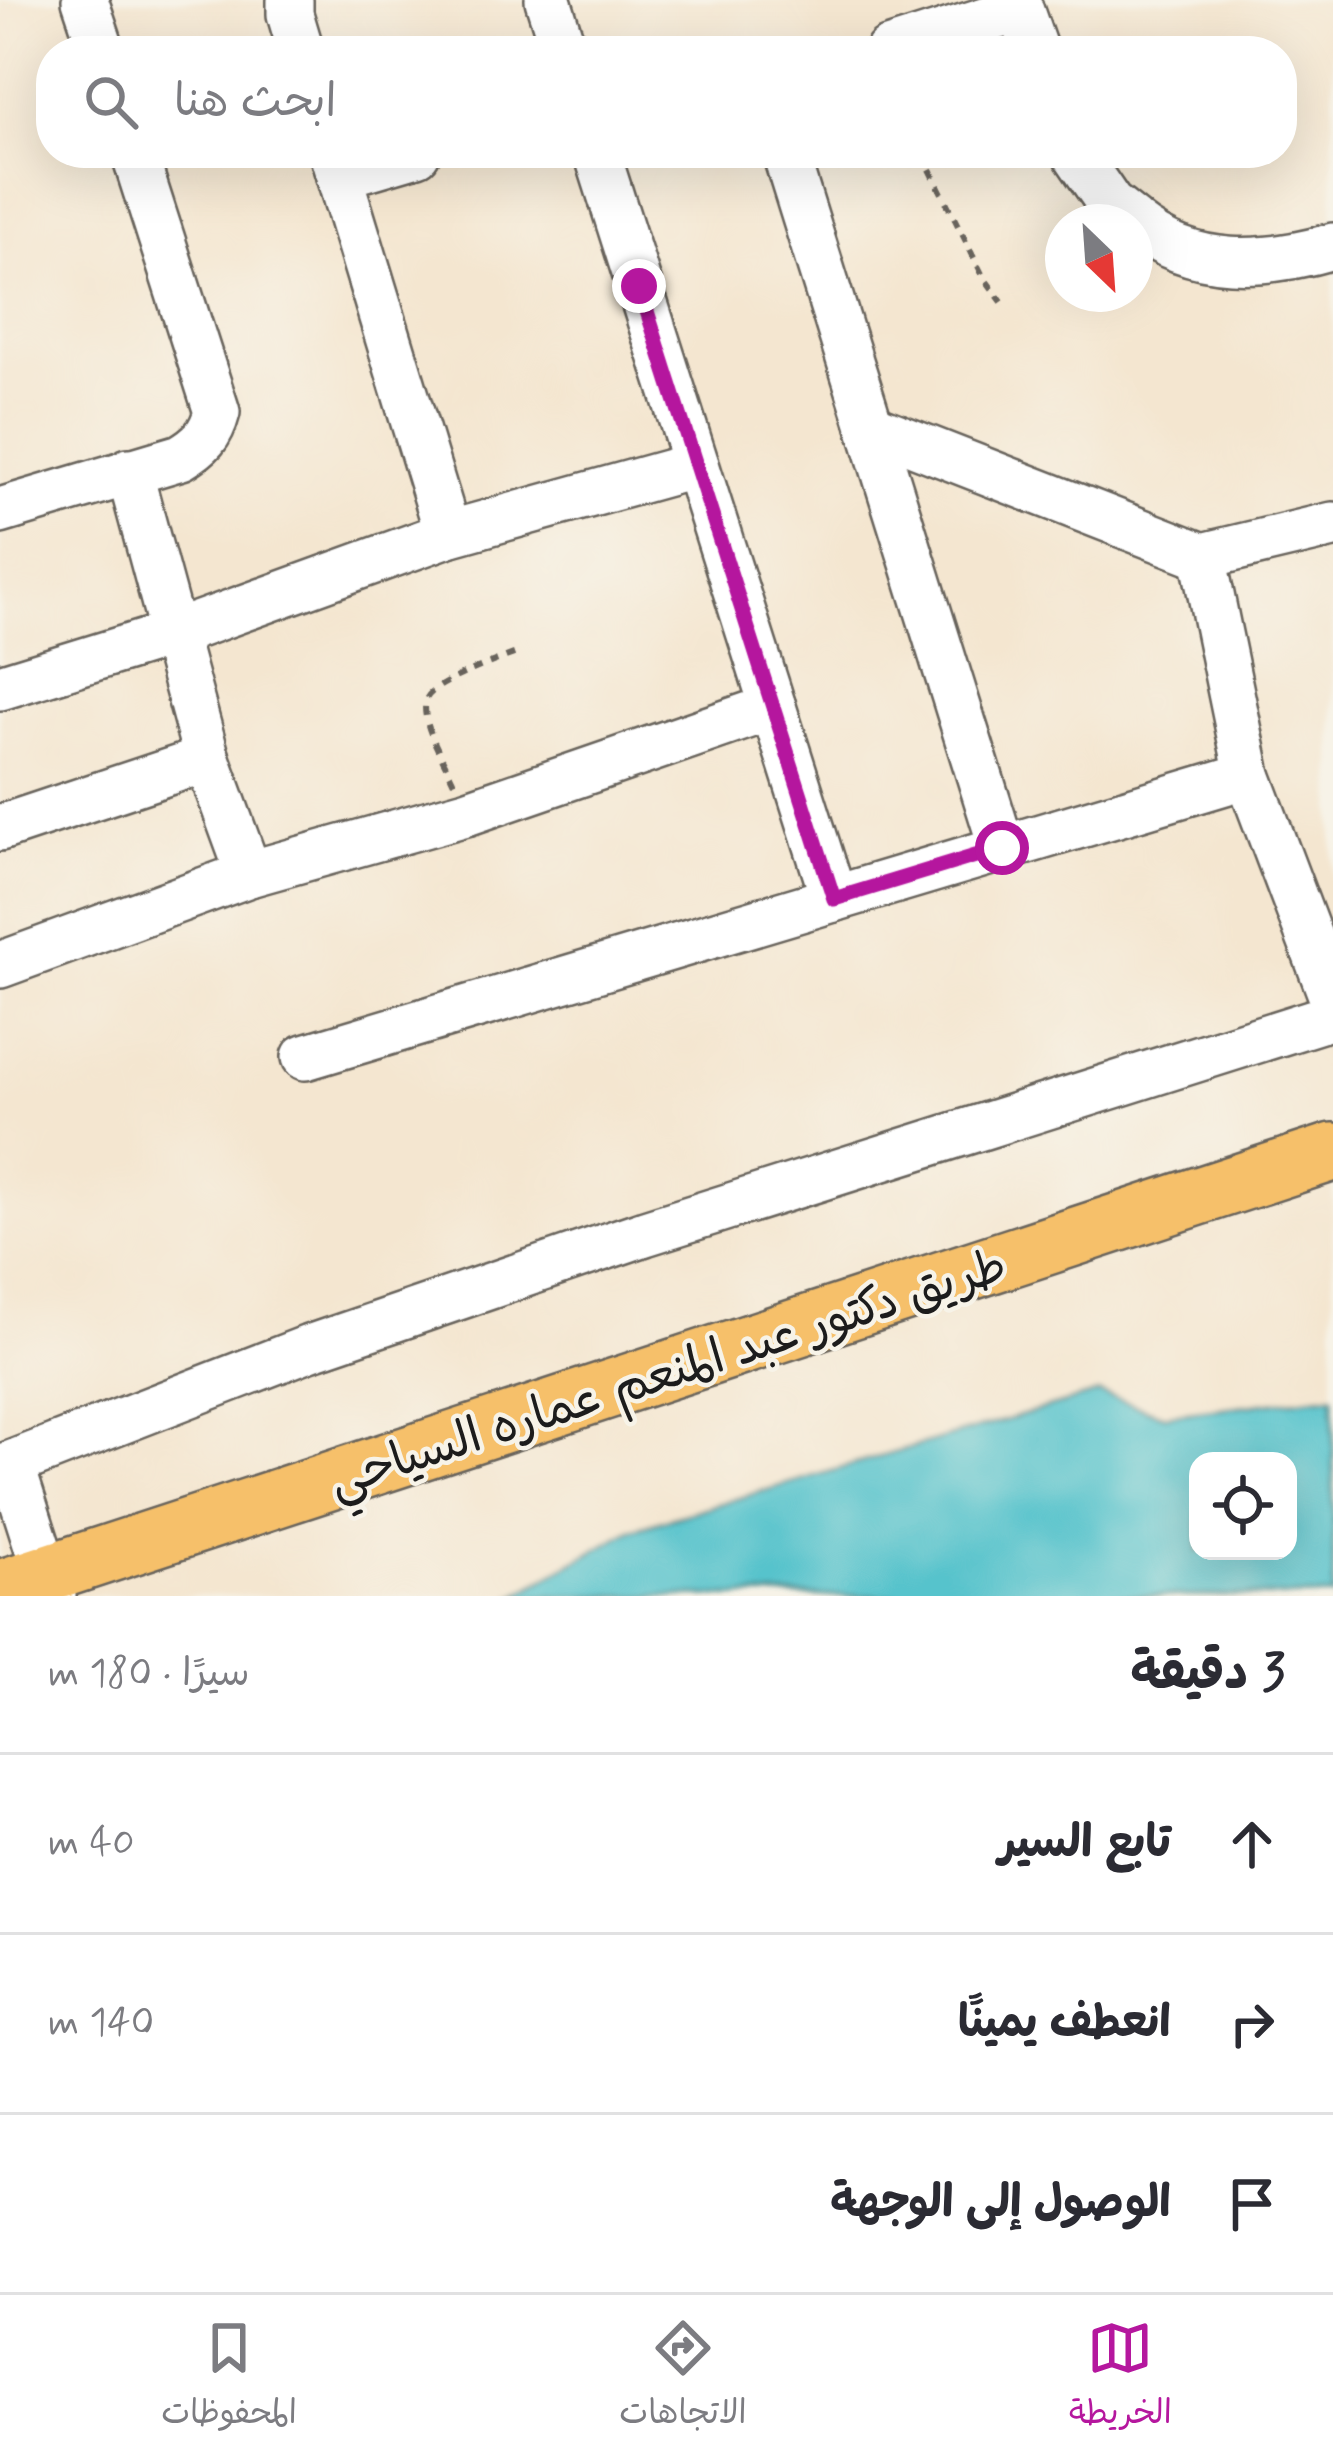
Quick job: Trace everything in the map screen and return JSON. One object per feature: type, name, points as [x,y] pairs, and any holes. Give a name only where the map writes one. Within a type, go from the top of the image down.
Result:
[{"type":"main road","name":"طريق دكتور عبد المنعم عماره السياحي","points":[[32,1587],[1333,1152]]},
{"type":"street","points":[[85,0],[97,36]]},
{"type":"street","points":[[290,0],[297,36]]},
{"type":"street","points":[[548,0],[559,36]]},
{"type":"street","points":[[954,36],[1024,20]]},
{"type":"street","points":[[0,512],[181,457],[200,446],[213,429],[217,412],[139,168]]},
{"type":"street","points":[[336,168],[448,534]]},
{"type":"street","points":[[602,168],[834,899]]},
{"type":"street","points":[[789,168],[1002,848]]},
{"type":"street","points":[[1086,168],[1110,204]]},
{"type":"street","points":[[1153,233],[1191,254],[1238,263],[1286,259],[1333,246]]},
{"type":"street","points":[[870,426],[1203,556],[1333,524]]},
{"type":"street","points":[[0,687],[175,633],[448,534],[696,465]]},
{"type":"street","points":[[129,471],[207,759],[249,874]]},
{"type":"street","points":[[1203,556],[1248,775],[1316,902],[1333,1000]]},
{"type":"street","points":[[0,965],[249,874],[466,813],[773,706]]},
{"type":"street","points":[[0,828],[207,759]]},
{"type":"street","points":[[305,1057],[1248,775]]},
{"type":"street","points":[[32,1587],[6,1466],[308,1348],[578,1256],[1333,1016]]},
{"type":"path","points":[[929,168],[982,276],[1002,302]]},
{"type":"path","points":[[466,813],[427,719],[425,701],[445,683],[519,652]]},
{"type":"water","points":[[1099,1393],[1164,1415],[1333,1395],[1333,1596],[514,1596],[633,1529]]},
{"type":"route","points":[[639,286],[834,899],[1002,848]]}]
